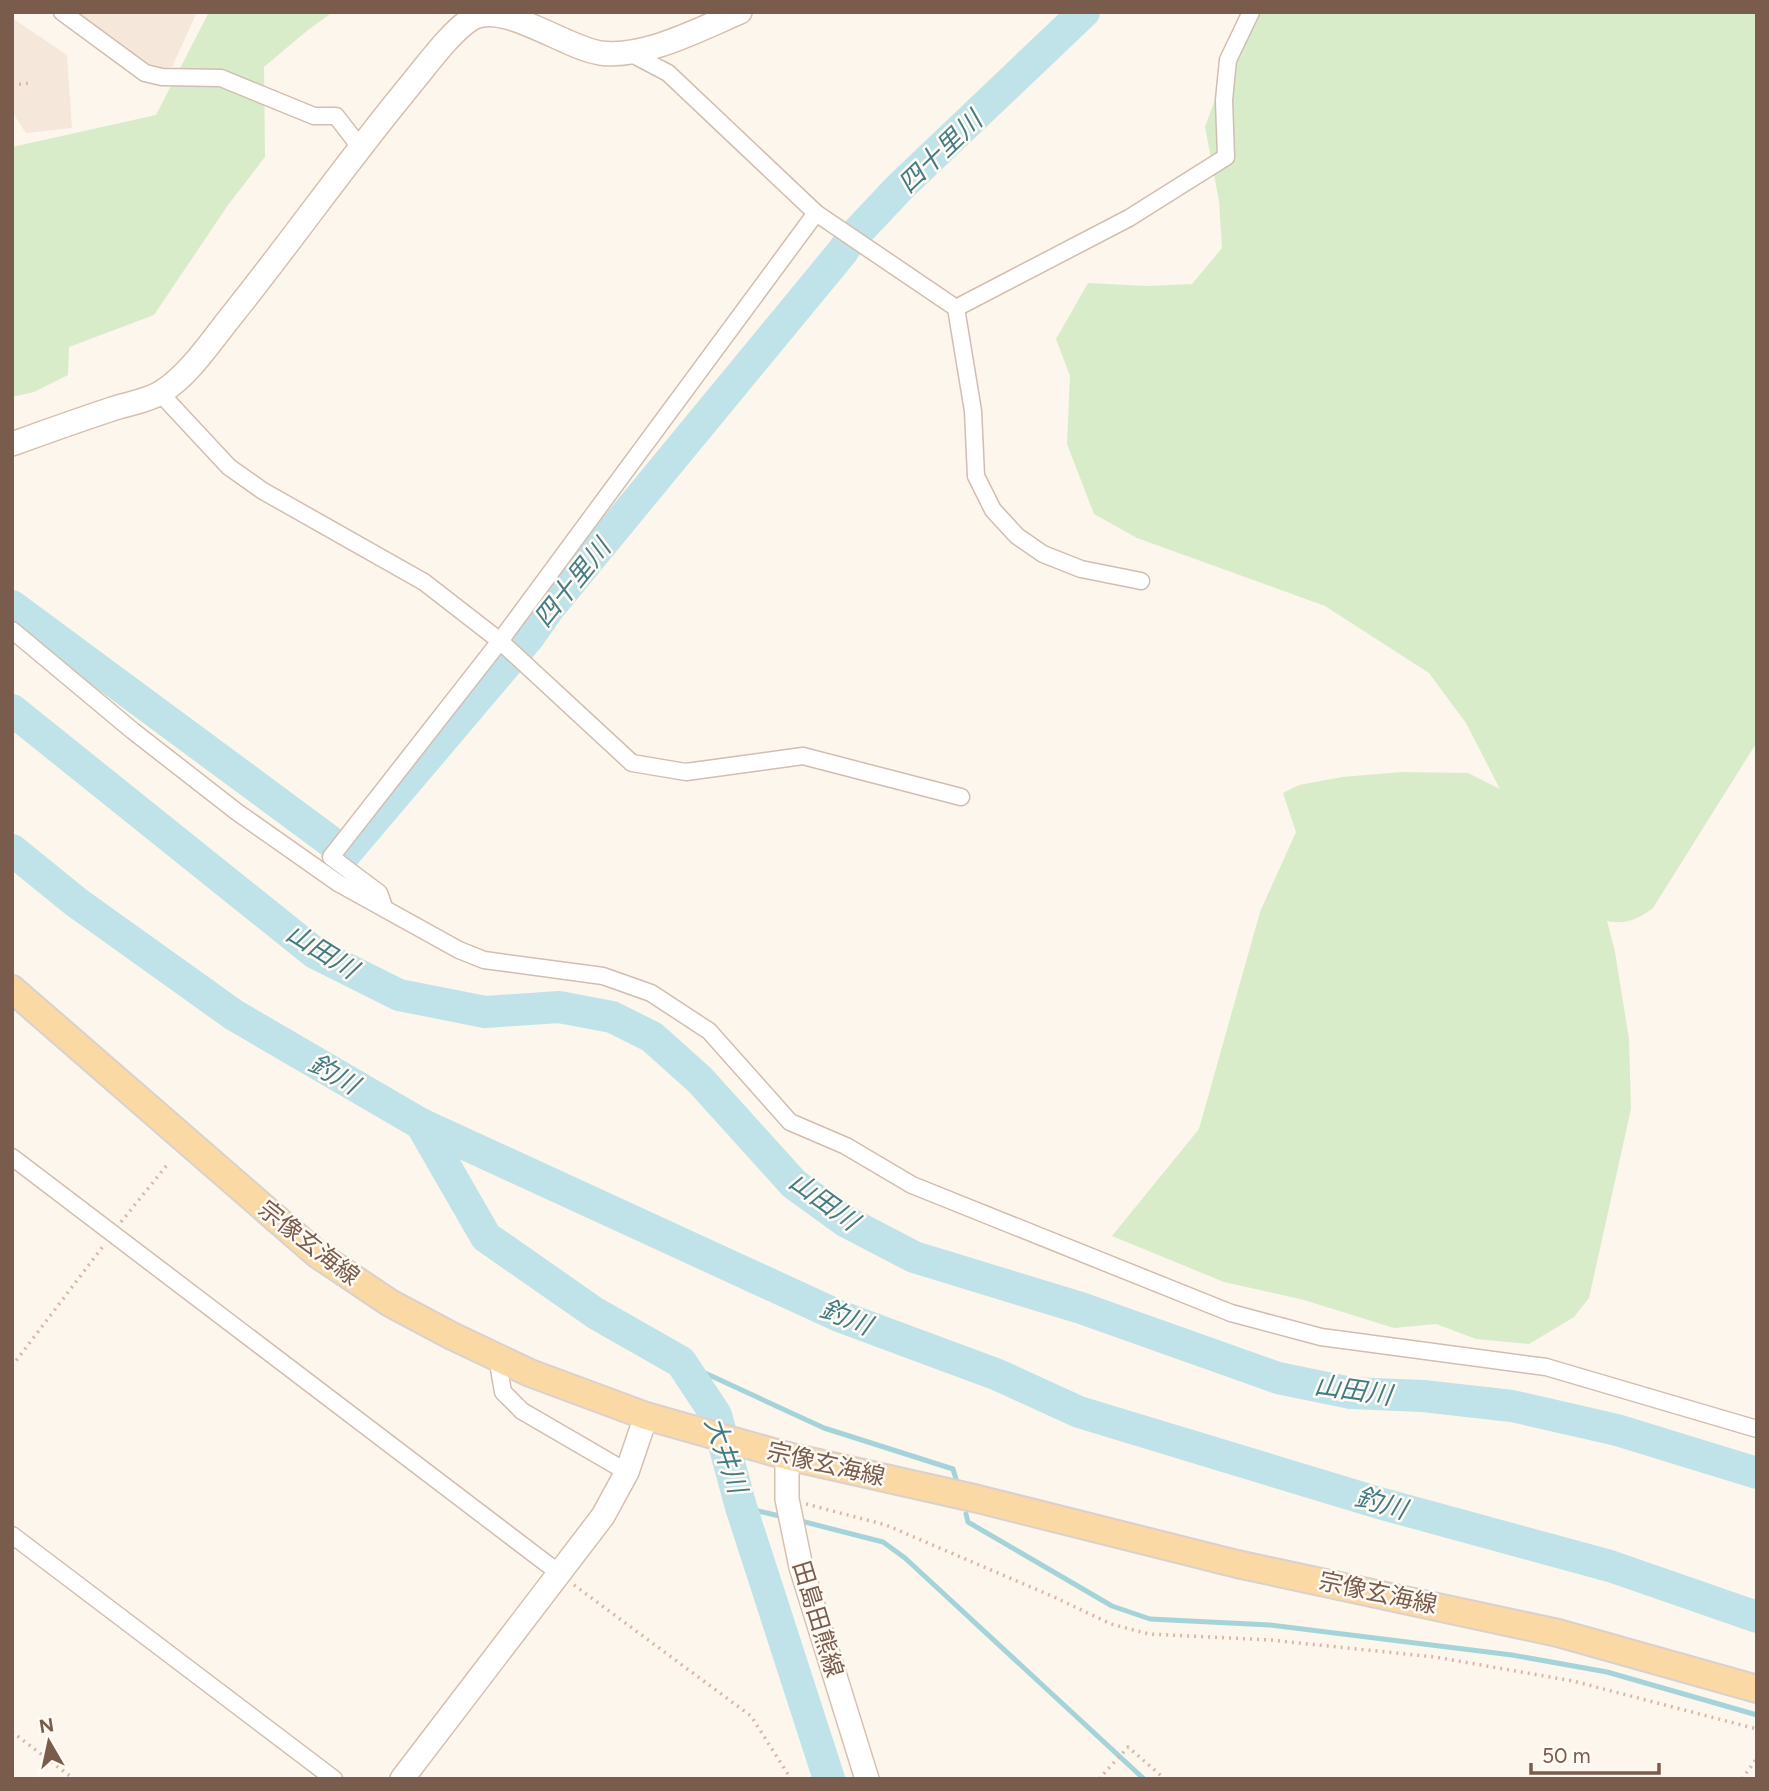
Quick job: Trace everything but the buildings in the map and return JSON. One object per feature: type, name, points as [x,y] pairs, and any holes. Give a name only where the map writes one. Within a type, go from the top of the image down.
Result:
[{"type":"main road","name":"宗像玄海線","points":[[12,989],[317,1254],[390,1303],[530,1373],[646,1416],[787,1456],[978,1499],[1237,1564],[1558,1633],[1757,1689]]},
{"type":"street","points":[[62,12],[145,73],[162,77],[221,78],[314,116],[336,116],[360,147]]},
{"type":"street","points":[[12,444],[160,393],[187,371],[360,147],[463,25],[484,14],[509,16],[557,39],[599,53],[630,53],[689,34],[740,12]]},
{"type":"street","points":[[956,307],[1129,218],[1226,157],[1224,100],[1228,60],[1251,12]]},
{"type":"street","points":[[630,53],[668,73],[816,213],[956,307],[973,411],[976,476],[993,510],[1017,536],[1043,554],[1081,569],[1141,581]]},
{"type":"street","points":[[384,907],[379,893],[331,856],[500,641],[816,213]]},
{"type":"street","points":[[160,393],[229,467],[263,491],[424,582],[500,641],[632,763],[686,772],[803,755],[961,797]]},
{"type":"street","points":[[12,630],[133,731],[237,812],[338,883],[458,950],[484,960],[603,976],[651,993],[709,1031],[790,1122],[845,1146],[912,1185],[1231,1313],[1321,1337],[1546,1367],[1757,1429]]},
{"type":"street","points":[[12,1157],[559,1573]]},
{"type":"street","points":[[496,1357],[503,1392],[522,1411],[627,1472]]},
{"type":"street","points":[[402,1779],[603,1516],[627,1472],[646,1416]]},
{"type":"street","name":"田島田熊線","points":[[787,1456],[787,1499],[801,1567],[867,1779]]},
{"type":"street","points":[[12,1535],[334,1779]]},
{"type":"path","points":[[12,85],[29,82]]},
{"type":"path","points":[[12,1366],[167,1165]]},
{"type":"path","points":[[787,1499],[886,1525],[1111,1624],[1149,1634],[1270,1640],[1434,1657],[1573,1681],[1757,1729]]},
{"type":"path","points":[[559,1573],[751,1716],[791,1779]]},
{"type":"path","points":[[12,1732],[74,1779]]},
{"type":"path","points":[[1099,1779],[1128,1747],[1165,1779]]},
{"type":"path","points":[[1742,1779],[1757,1758]]},
{"type":"shaded area","points":[[74,12],[197,12],[172,67],[152,69]]},
{"type":"shaded area","points":[[12,18],[67,55],[72,128],[26,133],[12,112]]},
{"type":"green space","points":[[209,12],[333,12],[264,67],[265,157],[228,205],[154,315],[69,347],[68,375],[34,392],[12,397],[12,147],[156,115]]},
{"type":"green space","points":[[1247,12],[1757,12],[1757,742],[1653,908],[1632,920],[1607,921],[1615,952],[1629,1039],[1631,1109],[1589,1298],[1574,1317],[1529,1344],[1476,1339],[1436,1324],[1394,1328],[1304,1300],[1224,1282],[1112,1236],[1199,1129],[1260,912],[1296,832],[1283,793],[1299,785],[1342,777],[1402,772],[1468,773],[1500,789],[1466,723],[1429,673],[1325,606],[1137,538],[1094,514],[1067,444],[1070,376],[1056,339],[1088,283],[1147,286],[1192,284],[1222,248],[1219,201],[1205,127]]},
{"type":"waterway","name":"四十里川","points":[[12,606],[346,853],[528,638],[549,608],[850,240],[900,187],[1084,12]]},
{"type":"waterway","name":"山田川","points":[[12,710],[315,953],[399,995],[485,1012],[559,1007],[612,1017],[652,1037],[700,1080],[794,1184],[845,1221],[914,1257],[1081,1308],[1278,1378],[1351,1393],[1423,1396],[1512,1406],[1617,1430],[1757,1473]]},
{"type":"waterway","name":"釣川","points":[[12,850],[76,902],[234,1015],[421,1124],[839,1316],[998,1375],[1079,1412],[1379,1503],[1610,1566],[1757,1617]]},
{"type":"waterway","name":"大井川","points":[[421,1124],[486,1237],[595,1313],[681,1362],[716,1415],[741,1507],[829,1779]]},
{"type":"waterway","points":[[681,1362],[824,1428],[953,1469],[956,1479]]},
{"type":"waterway","points":[[741,1507],[784,1517]]},
{"type":"waterway","points":[[966,1514],[968,1522],[1112,1606],[1150,1619],[1270,1625],[1512,1655],[1607,1672],[1757,1715]]},
{"type":"waterway","points":[[797,1520],[883,1542],[905,1558],[1144,1779]]}]
